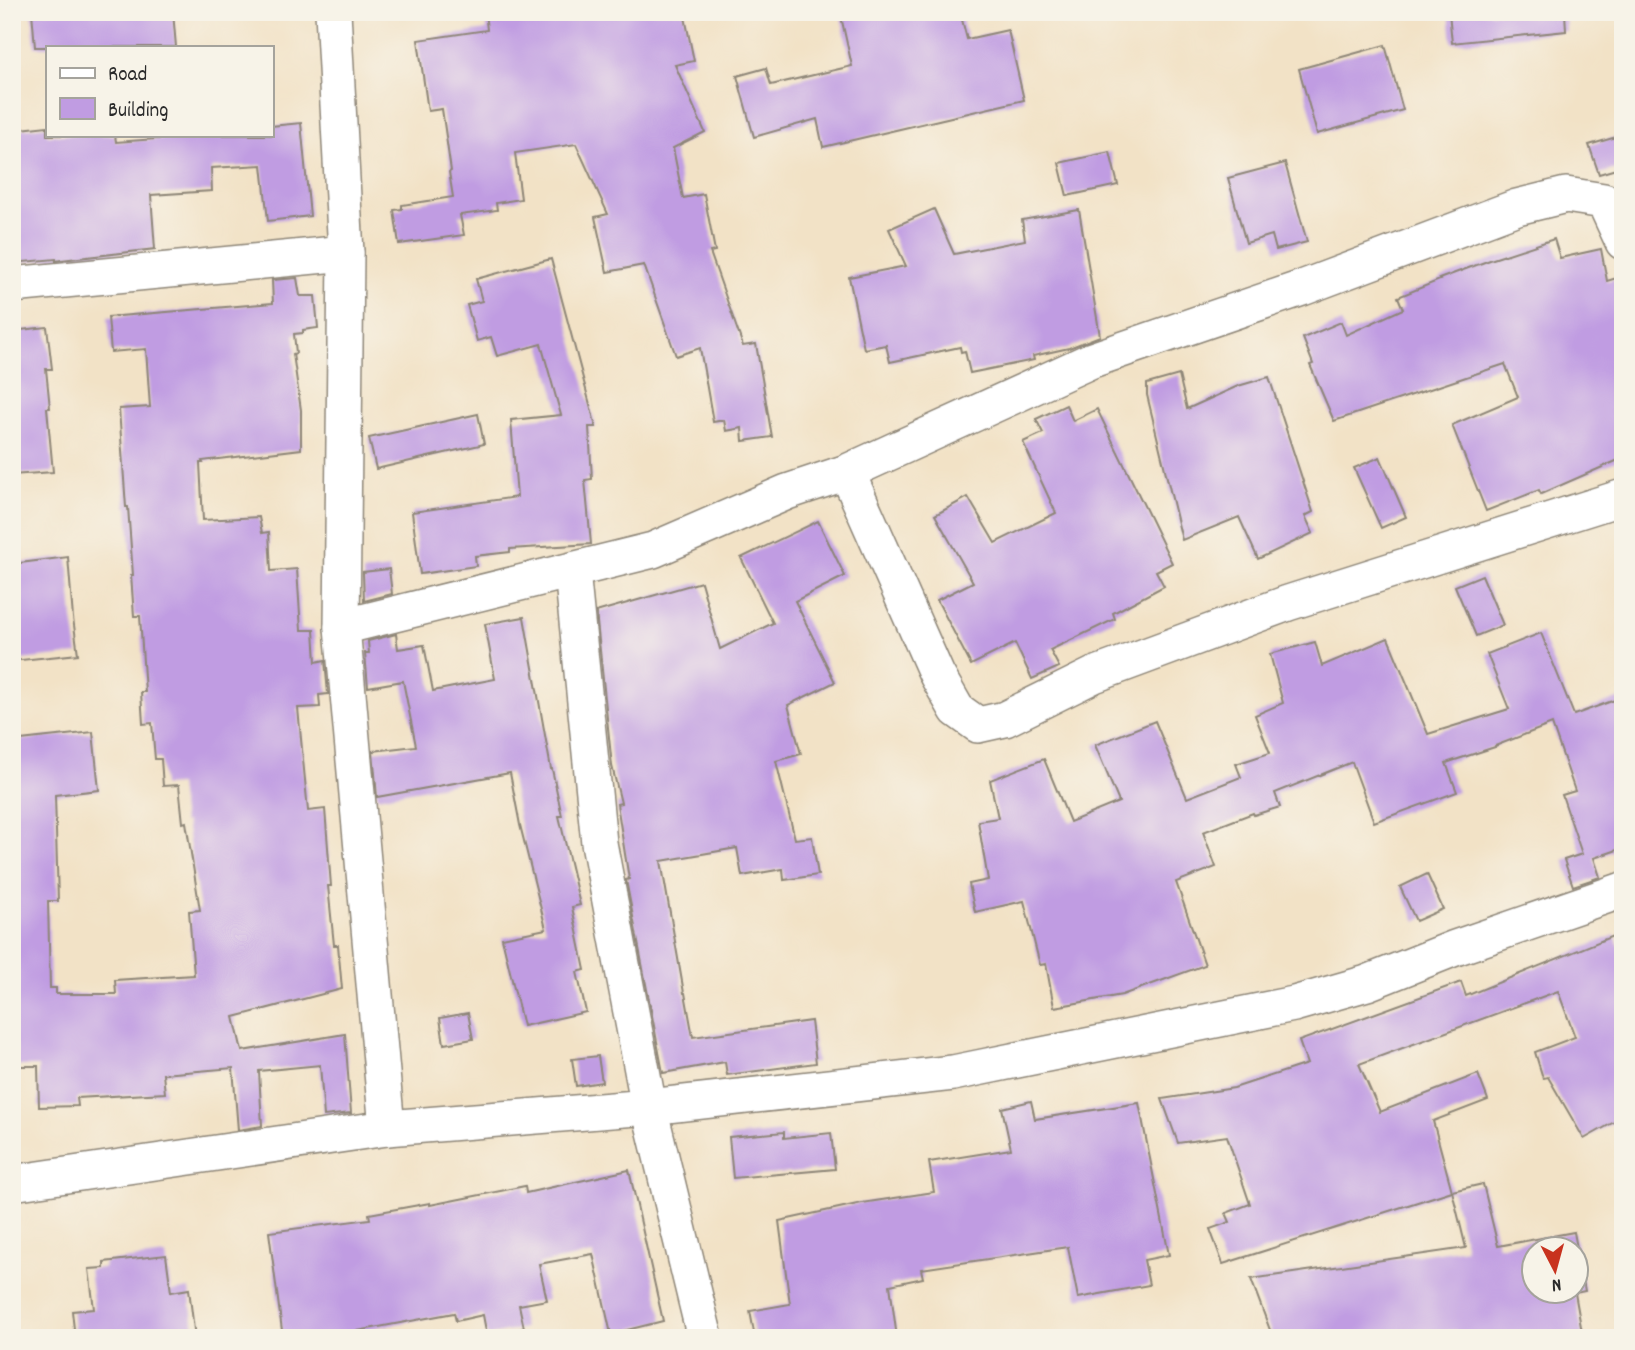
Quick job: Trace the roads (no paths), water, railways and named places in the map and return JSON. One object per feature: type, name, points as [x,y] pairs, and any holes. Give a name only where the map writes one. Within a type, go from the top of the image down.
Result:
[{"type":"street","points":[[333,12],[346,253],[342,627],[387,1128]]},
{"type":"street","points":[[342,627],[653,550],[787,492],[847,472],[1092,360],[1302,288],[1517,207],[1566,195],[1605,201],[1623,242]]},
{"type":"street","points":[[12,285],[346,253]]},
{"type":"street","points":[[847,472],[937,675],[957,710],[978,725],[1005,719],[1094,675],[1288,603],[1623,497]]},
{"type":"street","points":[[572,571],[599,843],[649,1107],[705,1338]]},
{"type":"street","points":[[12,1183],[387,1128],[649,1107],[953,1073],[1294,1004],[1367,984],[1455,948],[1623,890]]}]
